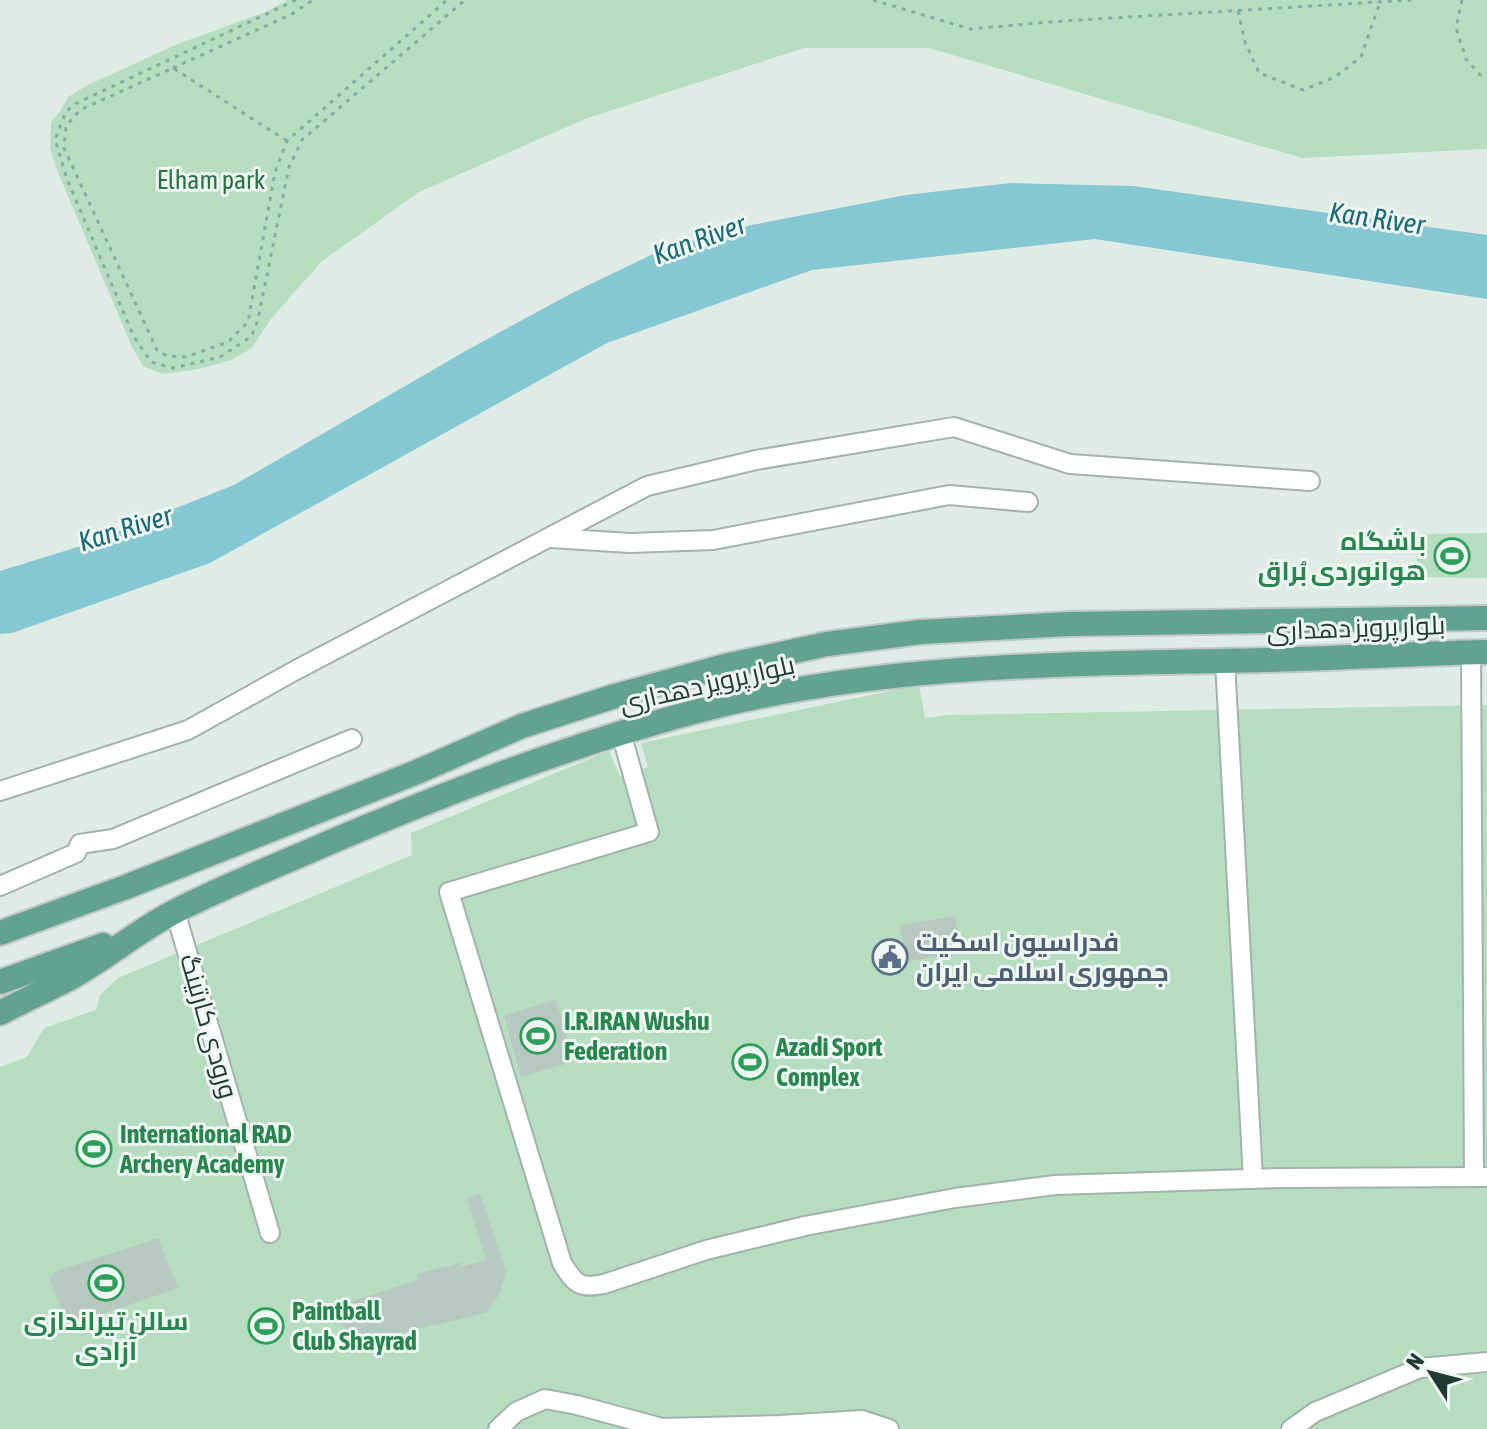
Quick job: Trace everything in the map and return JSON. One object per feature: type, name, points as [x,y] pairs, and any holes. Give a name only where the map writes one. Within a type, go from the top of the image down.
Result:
[{"type":"main road","name":"بلوار پرویز دهداری","points":[[0,933],[417,772],[522,726],[615,696],[725,666],[827,644],[920,632],[1054,625],[1487,618]]},
{"type":"main road","name":"بلوار پرویز دهداری","points":[[0,1013],[72,977],[175,911],[425,802],[522,765],[704,709],[791,691],[970,669],[1479,652]]},
{"type":"main road","points":[[0,982],[138,932]]},
{"type":"lane","points":[[0,791],[188,730],[647,486],[756,460],[954,427],[1070,464],[1310,481]]},
{"type":"lane","points":[[548,538],[630,543],[713,540],[949,495],[1028,502]]},
{"type":"lane","points":[[621,733],[649,832],[449,892],[562,1263],[573,1280],[588,1287],[720,1246],[805,1226],[955,1198],[1055,1185],[1481,1177],[1479,652]]},
{"type":"lane","points":[[1225,661],[1253,1179]]},
{"type":"lane","points":[[0,886],[76,853],[80,844],[113,839],[352,739]]},
{"type":"lane","name":"ورودی کارتینگ","points":[[175,911],[270,1233]]},
{"type":"lane","points":[[1291,1429],[1315,1412],[1420,1368],[1487,1362]]},
{"type":"lane","points":[[498,1429],[516,1412],[545,1399],[662,1428],[862,1420],[889,1429]]},
{"type":"path","points":[[296,0],[73,105],[66,112],[55,139],[67,179],[134,337],[151,362],[173,368],[220,357],[252,336],[289,167],[302,140],[465,0]]},
{"type":"path","points":[[313,0],[292,14],[80,110],[66,126],[64,148],[157,350],[167,356],[186,357],[228,342],[248,322],[275,172],[287,141],[447,0]]},
{"type":"path","points":[[873,0],[970,29],[1411,0]]},
{"type":"path","points":[[1462,0],[1456,28],[1466,59],[1482,77]]},
{"type":"path","points":[[1238,11],[1245,42],[1259,73],[1303,90],[1335,77],[1361,57],[1380,2]]},
{"type":"path","points":[[173,68],[287,141]]},
{"type":"green space","name":"Elham park","points":[[287,0],[1487,0],[1487,149],[1302,158],[929,48],[804,48],[585,119],[419,192],[322,261],[270,320],[252,348],[231,360],[199,369],[162,374],[143,366],[132,347],[57,170],[50,148],[51,122],[68,97],[88,85],[175,45],[268,11]]},
{"type":"green space","name":"باشگاه هوانوردی بُراق","points":[[1487,533],[1487,578],[1416,577],[1418,534]]},
{"type":"green space","name":"Azadi Sport Complex","points":[[919,685],[925,718],[948,715],[1487,705],[1487,1429],[0,1429],[0,1067],[27,1057],[44,1028],[96,1010],[100,995],[118,978],[412,855],[411,833],[609,751],[620,777],[648,767],[641,743]]},
{"type":"water","points":[[1010,183],[1133,186],[1487,235],[1487,299],[1095,239],[812,270],[607,343],[210,563],[12,633],[0,634],[0,571],[84,545],[234,485],[469,349],[574,292],[666,248],[752,225],[906,195]]},
{"type":"building","points":[[955,916],[961,952],[906,962],[900,925]]},
{"type":"building","name":"I.R.IRAN Wushu Federation","points":[[556,1000],[572,1062],[521,1077],[504,1015]]},
{"type":"building","points":[[480,1194],[506,1271],[499,1295],[486,1313],[349,1345],[340,1318],[342,1307],[349,1302],[418,1280],[417,1274],[464,1262],[456,1268],[486,1260],[467,1198]]},
{"type":"building","points":[[159,1238],[179,1288],[68,1325],[49,1278],[56,1271]]},
{"type":"place","name":"باشگاه هوانوردی بُراق","points":[[1452,556]]},
{"type":"place","name":"فدراسیون اسکیت جمهوری اسلامی ایران","points":[[890,957]]},
{"type":"place","name":"I.R.IRAN Wushu Federation","points":[[538,1036]]},
{"type":"place","name":"Azadi Sport Complex","points":[[750,1062]]},
{"type":"place","name":"International RAD Archery Academy","points":[[94,1149]]},
{"type":"place","name":"سالن تیراندازی آزادی","points":[[106,1283]]},
{"type":"place","name":"Paintball Club Shayrad","points":[[266,1326]]},
{"type":"water label","name":"Kan River","points":[[1377,218]]},
{"type":"water label","name":"Kan River","points":[[699,239]]},
{"type":"water label","name":"Kan River","points":[[125,528]]}]
